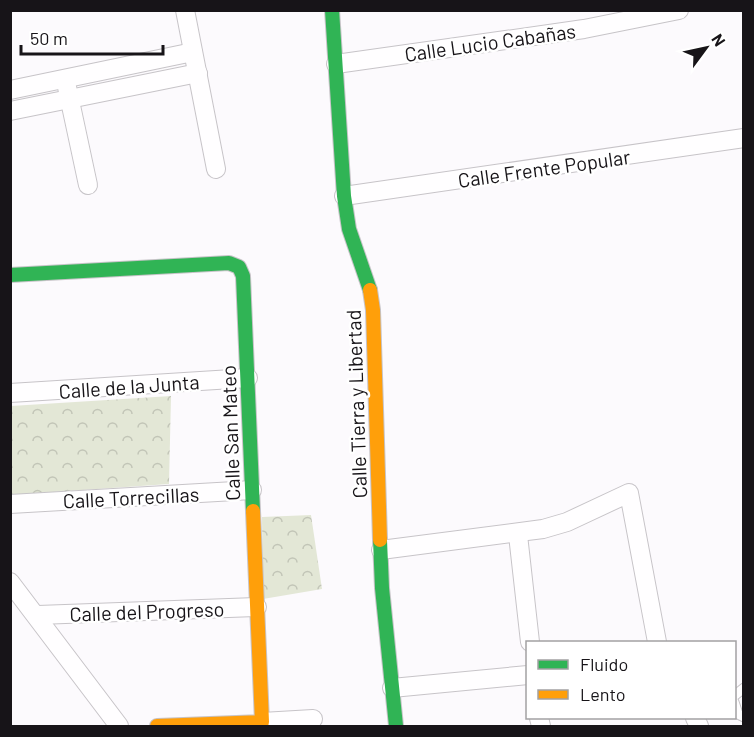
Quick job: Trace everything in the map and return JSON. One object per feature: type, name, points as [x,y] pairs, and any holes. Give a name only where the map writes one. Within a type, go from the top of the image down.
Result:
[{"type":"street","points":[[185,10],[216,170]]},
{"type":"street","name":"Calle Tierra y Libertad","points":[[332,10],[344,196],[349,230],[369,287],[373,310],[382,588],[396,726]]},
{"type":"street","name":"Calle Lucio Cabañas","points":[[336,64],[617,17],[679,10]]},
{"type":"street","points":[[10,90],[193,52]]},
{"type":"street","points":[[10,111],[198,73]]},
{"type":"street","points":[[65,79],[88,185]]},
{"type":"street","name":"Calle Frente Popular","points":[[344,196],[744,138]]},
{"type":"street","name":"Calle San Mateo","points":[[10,274],[229,263],[239,267],[243,276],[262,722]]},
{"type":"street","name":"Calle de la Junta","points":[[10,393],[248,378]]},
{"type":"street","name":"Calle Torrecillas","points":[[10,504],[252,490]]},
{"type":"street","points":[[381,550],[518,535],[567,522],[629,494],[657,641]]},
{"type":"street","points":[[518,535],[530,641]]},
{"type":"street","points":[[10,582],[38,615],[119,726]]},
{"type":"street","name":"Calle del Progreso","points":[[38,615],[257,607]]},
{"type":"street","points":[[392,688],[526,675]]},
{"type":"street","points":[[157,726],[313,719]]},
{"type":"green space","points":[[171,396],[169,484],[11,495],[11,406]]},
{"type":"green space","points":[[311,515],[322,589],[263,599],[262,517]]},
{"type":"traffic: fast","points":[[332,10],[344,196],[349,229],[370,290]]},
{"type":"traffic: fast","points":[[10,275],[229,263],[239,267],[243,276],[253,511]]},
{"type":"traffic: fast","points":[[380,540],[382,588],[396,726]]},
{"type":"traffic: slow","points":[[370,290],[373,310],[380,540]]},
{"type":"traffic: slow","points":[[157,726],[262,722],[253,511]]}]
